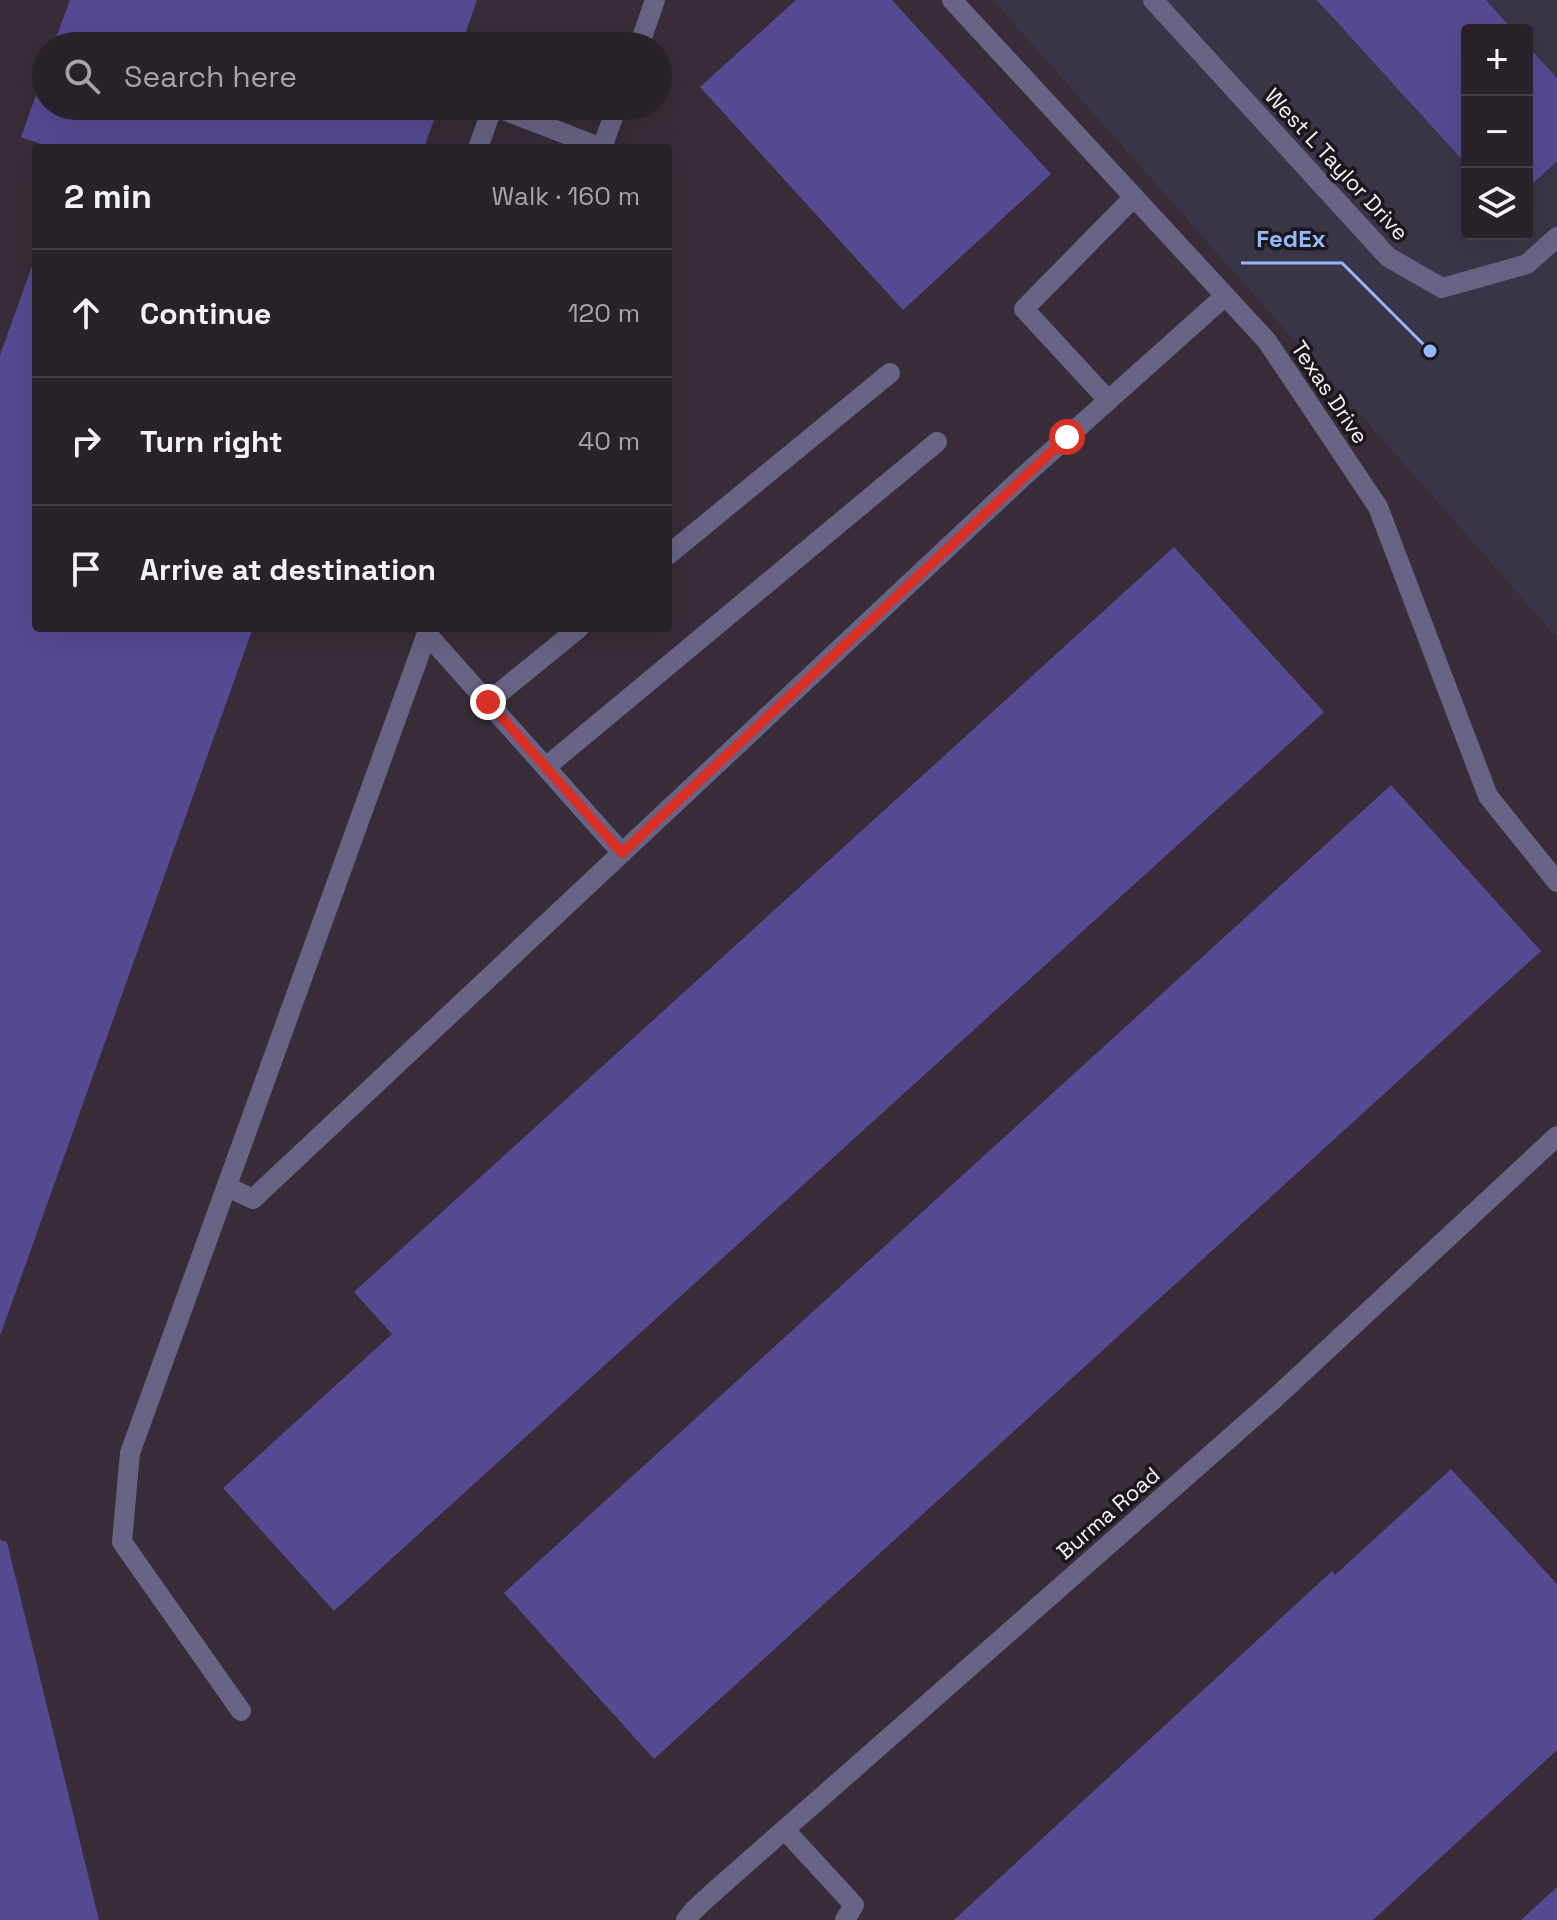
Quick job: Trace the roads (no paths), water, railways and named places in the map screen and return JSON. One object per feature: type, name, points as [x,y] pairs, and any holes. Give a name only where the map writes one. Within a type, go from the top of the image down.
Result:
[{"type":"street","points":[[644,32],[655,0]]},
{"type":"street","name":"Texas Drive","points":[[952,0],[1267,341],[1378,507],[1488,796],[1557,882]]},
{"type":"street","name":"West L Taylor Drive","points":[[1153,0],[1388,257],[1401,265],[1442,288],[1527,264],[1557,237]]},
{"type":"street","points":[[479,144],[488,120]]},
{"type":"street","points":[[529,120],[592,144]]},
{"type":"street","points":[[603,144],[612,120]]},
{"type":"street","points":[[1108,400],[1024,309],[1134,197]]},
{"type":"street","points":[[227,1187],[253,1199],[1108,400],[1225,296]]},
{"type":"street","points":[[672,552],[890,373]]},
{"type":"street","points":[[546,767],[937,442]]},
{"type":"street","points":[[241,1711],[122,1542],[130,1453],[428,632]]},
{"type":"street","points":[[429,632],[622,853]]},
{"type":"street","points":[[488,702],[574,632]]},
{"type":"street","name":"Burma Road","points":[[686,1920],[1262,1410],[1557,1136]]},
{"type":"street","points":[[785,1830],[854,1905],[845,1920]]},
{"type":"place","name":"FedEx","points":[[1430,351]]}]
